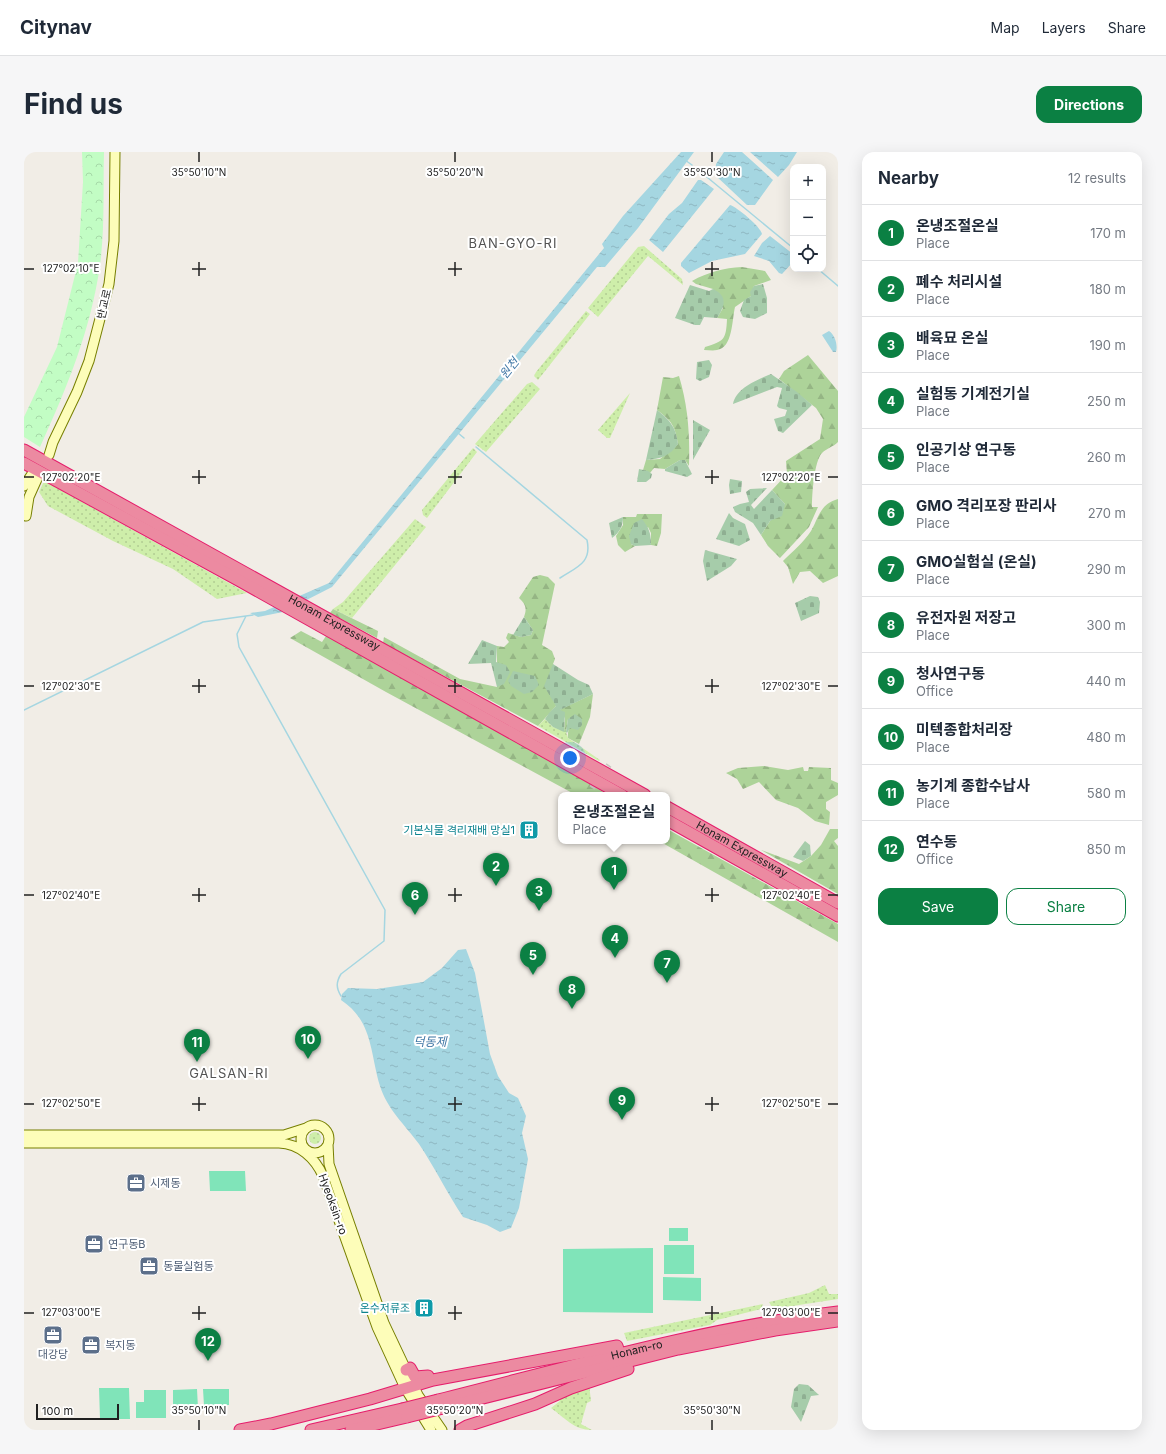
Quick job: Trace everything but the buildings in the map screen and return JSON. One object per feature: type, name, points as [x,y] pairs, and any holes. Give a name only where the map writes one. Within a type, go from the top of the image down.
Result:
[{"type":"highway","name":"Honam Expressway","points":[[24,450],[640,792]]},
{"type":"highway","name":"Honam Expressway","points":[[24,463],[240,581],[564,761],[617,792]]},
{"type":"highway","name":"Honam Expressway","points":[[670,809],[838,903]]},
{"type":"highway","name":"Honam Expressway","points":[[670,822],[838,916]]},
{"type":"highway","name":"Honam-ro","points":[[441,1404],[620,1355],[733,1329],[838,1312]]},
{"type":"highway","name":"Honam-ro","points":[[441,1404],[774,1330],[838,1321]]},
{"type":"highway","points":[[240,1430],[271,1424],[370,1399],[433,1380],[617,1346],[620,1355]]},
{"type":"highway","points":[[460,1430],[466,1426],[535,1404],[572,1388],[624,1370],[663,1361],[662,1354]]},
{"type":"highway","points":[[406,1370],[410,1368],[415,1377],[431,1376],[433,1380]]},
{"type":"highway","points":[[311,1430],[404,1413],[441,1404]]},
{"type":"highway","points":[[351,1430],[404,1413]]},
{"type":"main road","name":"반교로","points":[[47,454],[62,426],[77,392],[88,361],[109,284],[114,241],[116,152]]},
{"type":"main road","points":[[24,486],[35,476],[24,516]]},
{"type":"main road","name":"Hyeoksin-ro","points":[[24,1135],[284,1135],[306,1128],[313,1124],[322,1126],[328,1133],[329,1164],[332,1174],[384,1323],[406,1370],[409,1387],[442,1430]]},
{"type":"main road","points":[[306,1128],[301,1136],[307,1152]]},
{"type":"main road","points":[[24,1143],[283,1143],[307,1152],[320,1152],[328,1144]]},
{"type":"main road","name":"Hyeoksin-ro","points":[[307,1152],[324,1176],[377,1327],[431,1430]]},
{"type":"green space","points":[[82,152],[104,152],[102,251],[91,312],[77,358],[60,403],[40,447],[24,437],[24,417],[57,347],[78,263],[83,182]]},
{"type":"green space","points":[[644,246],[682,279],[683,285],[648,256],[598,317],[588,308],[638,247]]},
{"type":"green space","points":[[742,267],[765,271],[771,280],[754,286],[751,296],[735,307],[731,332],[726,344],[717,350],[704,350],[705,347],[723,339],[726,331],[727,319],[717,318],[723,308],[713,289],[696,284],[692,281],[716,271]]},
{"type":"green space","points":[[763,284],[767,298],[767,313],[755,319],[743,317],[740,311],[744,300],[751,296],[750,292],[754,286]]},
{"type":"green space","points":[[690,285],[709,291],[713,289],[721,295],[724,302],[717,318],[704,317],[700,325],[695,325],[675,318]]},
{"type":"green space","points":[[586,311],[590,314],[538,380],[534,376],[536,372]]},
{"type":"green space","points":[[808,355],[838,391],[838,442],[822,453],[819,457],[812,495],[812,507],[818,507],[809,527],[780,558],[768,546],[761,535],[770,521],[785,504],[772,490],[787,474],[786,461],[820,439],[823,419],[816,408],[779,379],[784,371]]},
{"type":"green space","points":[[709,360],[712,365],[709,377],[700,381],[696,379],[697,362]]},
{"type":"green space","points":[[771,374],[797,392],[812,405],[783,433],[778,431],[774,419],[785,416],[787,410],[777,406],[782,388],[777,387],[733,404],[738,393],[748,385]]},
{"type":"green space","points":[[679,376],[688,420],[689,466],[685,460],[680,460],[665,469],[654,468],[650,473],[643,470],[646,460],[660,459],[678,444],[676,433],[672,424],[657,410],[663,377],[673,378]]},
{"type":"green space","points":[[532,382],[540,389],[486,452],[475,444],[527,384]]},
{"type":"green space","points":[[630,393],[610,438],[607,438],[598,430]]},
{"type":"green space","points":[[657,410],[672,425],[676,433],[678,444],[672,451],[664,456],[646,460]]},
{"type":"green space","points":[[693,420],[710,430],[693,460]]},
{"type":"green space","points":[[473,448],[477,452],[427,518],[423,515],[422,510]]},
{"type":"green space","points":[[680,460],[685,460],[692,474],[687,477],[665,471],[665,469]]},
{"type":"green space","points":[[639,469],[648,471],[652,474],[651,478],[646,482],[637,482]]},
{"type":"green space","points":[[730,479],[742,481],[741,492],[730,494]]},
{"type":"green space","points":[[44,481],[247,593],[217,599],[173,569],[113,541],[48,506],[39,492]]},
{"type":"green space","points":[[767,488],[751,505],[754,509],[772,490],[785,504],[782,516],[770,521],[761,535],[753,523],[735,512],[733,507],[749,502],[746,492],[750,489]]},
{"type":"green space","points":[[838,499],[838,576],[823,583],[810,571],[800,572],[793,584],[788,567],[783,561],[808,535],[827,504]]},
{"type":"green space","points":[[729,513],[733,518],[745,524],[750,540],[739,546],[716,539]]},
{"type":"green space","points":[[637,514],[662,514],[661,533],[657,546],[651,545],[651,533],[648,527],[631,544],[635,546],[625,552],[618,545],[616,536],[623,525],[623,517],[636,517]]},
{"type":"green space","points":[[623,517],[620,529],[612,538],[609,523]]},
{"type":"green space","points":[[415,519],[426,527],[352,618],[333,609],[343,602]]},
{"type":"green space","points":[[642,519],[649,531],[651,545],[635,546],[631,544],[629,536],[634,523]]},
{"type":"green space","points":[[705,550],[737,559],[731,566],[707,581],[703,561]]},
{"type":"green space","points":[[540,575],[548,577],[555,584],[542,645],[552,651],[555,659],[553,664],[556,706],[538,726],[383,643],[384,637],[460,679],[497,687],[497,646],[504,647],[509,642],[506,638],[508,633],[521,637],[531,635],[533,630],[524,617],[525,607],[519,598],[533,577]]},
{"type":"green space","points":[[810,596],[818,597],[820,602],[819,613],[801,621],[795,603]]},
{"type":"green space","points":[[333,609],[378,631],[377,638],[330,613]]},
{"type":"green space","points":[[524,617],[533,630],[531,635],[521,637],[513,635]]},
{"type":"green space","points":[[301,631],[322,642],[326,636],[557,764],[603,792],[570,792],[290,638]]},
{"type":"green space","points":[[482,640],[497,646],[496,662],[506,665],[510,672],[504,684],[497,687],[491,663],[468,664]]},
{"type":"green space","points":[[553,664],[578,680],[589,685],[593,694],[560,710],[565,712],[564,732],[553,727],[545,719],[556,706],[544,686]]},
{"type":"green space","points":[[513,671],[535,676],[539,685],[532,692],[524,694],[511,686],[508,681]]},
{"type":"green space","points":[[593,694],[590,717],[579,744],[568,738],[568,719],[566,732],[564,732],[565,718],[559,710]]},
{"type":"green space","points":[[575,714],[582,719],[582,725],[578,730],[570,728],[567,733],[568,719]]},
{"type":"green space","points":[[545,719],[553,727],[566,732],[568,738],[600,760],[599,761],[538,726]]},
{"type":"green space","points":[[764,766],[788,770],[803,767],[804,771],[808,771],[809,767],[831,768],[831,780],[838,783],[838,795],[826,802],[826,809],[830,812],[829,825],[815,821],[798,808],[776,800],[759,782],[743,789],[737,779],[726,773],[738,768]]},
{"type":"green space","points":[[830,829],[838,829],[838,838],[834,841],[838,846],[838,894],[761,850],[799,864],[811,856],[821,845]]},
{"type":"green space","points":[[670,831],[838,924],[838,942],[664,844],[670,844]]},
{"type":"green space","points":[[805,841],[810,845],[811,856],[803,861],[793,857]]},
{"type":"green space","points":[[317,1132],[320,1133],[320,1143],[313,1144],[310,1143],[309,1136],[310,1133]]},
{"type":"green space","points":[[209,1171],[245,1171],[246,1191],[210,1191]]},
{"type":"green space","points":[[669,1228],[688,1228],[688,1241],[669,1241]]},
{"type":"green space","points":[[664,1245],[694,1245],[694,1274],[664,1274]]},
{"type":"green space","points":[[653,1248],[653,1313],[563,1312],[563,1249]]},
{"type":"green space","points":[[663,1277],[701,1278],[701,1301],[663,1300]]},
{"type":"green space","points":[[825,1285],[829,1294],[838,1294],[838,1299],[773,1309],[769,1302],[809,1293]]},
{"type":"green space","points":[[763,1304],[761,1309],[717,1320],[710,1325],[627,1341],[624,1333]]},
{"type":"green space","points":[[589,1384],[591,1401],[587,1403],[581,1424],[592,1430],[575,1426],[551,1408],[560,1401],[559,1396]]},
{"type":"green space","points":[[799,1384],[808,1385],[819,1395],[811,1396],[801,1422],[791,1407],[794,1389]]},
{"type":"green space","points":[[99,1388],[129,1388],[130,1419],[100,1419]]},
{"type":"green space","points":[[197,1389],[198,1408],[173,1408],[173,1390]]},
{"type":"green space","points":[[203,1389],[229,1389],[229,1405],[204,1406]]},
{"type":"green space","points":[[144,1390],[166,1390],[166,1418],[136,1418],[136,1402],[144,1402]]},
{"type":"water","name":"원천","points":[[681,152],[694,152],[638,228],[605,267],[597,267],[332,587],[283,612],[258,617],[250,613],[265,611],[329,583],[604,248],[602,244],[623,216]]},
{"type":"water","points":[[724,152],[742,152],[773,180],[755,205],[747,205],[715,175],[716,164]]},
{"type":"water","points":[[750,152],[797,152],[789,165],[778,177]]},
{"type":"water","points":[[698,180],[701,180],[714,189],[663,252],[649,240],[669,214],[682,203]]},
{"type":"water","points":[[730,205],[738,209],[758,227],[762,234],[745,254],[712,261],[689,273],[681,266],[681,263]]},
{"type":"water","points":[[770,236],[790,252],[790,265],[782,274],[779,273],[769,261],[754,256],[762,243]]},
{"type":"water","points":[[829,331],[836,340],[836,352],[833,352],[822,335]]},
{"type":"water","name":"덕동제","points":[[466,949],[475,973],[490,1054],[498,1076],[509,1093],[518,1098],[526,1116],[522,1133],[528,1159],[519,1208],[511,1228],[500,1232],[487,1225],[463,1217],[419,1144],[387,1102],[380,1086],[369,1038],[365,1028],[351,1008],[341,1000],[342,994],[348,988],[377,989],[423,982],[442,968],[458,950]]},
{"type":"waterway","points":[[685,160],[692,165]]},
{"type":"waterway","points":[[702,173],[790,246]]},
{"type":"waterway","points":[[822,272],[838,286]]},
{"type":"waterway","points":[[458,433],[464,438]]},
{"type":"waterway","points":[[476,447],[587,540],[587,554],[582,564],[560,578]]},
{"type":"waterway","points":[[24,710],[203,622],[253,615]]},
{"type":"waterway","points":[[246,616],[237,634],[239,647],[385,910],[384,941],[341,974],[337,985],[341,996]]},
{"type":"tunnel","points":[[592,788],[609,765]]},
{"type":"place","name":"기본식물 격리재배 망실1","points":[[529,830]]},
{"type":"place","name":"폐수 처리시설","points":[[496,886]]},
{"type":"place","name":"온냉조절온실","points":[[614,890]]},
{"type":"place","name":"배육묘 온실","points":[[539,911]]},
{"type":"place","name":"GMO 격리포장 판리사","points":[[415,915]]},
{"type":"place","name":"실험동 기계전기실","points":[[615,958]]},
{"type":"place","name":"인공기상 연구동","points":[[533,975]]},
{"type":"place","name":"GMO실험실 (온실)","points":[[667,983]]},
{"type":"place","name":"유전자원 저장고","points":[[572,1009]]},
{"type":"place","name":"미텍종합처리장","points":[[308,1059]]},
{"type":"place","name":"농기계 종합수납사","points":[[197,1062]]},
{"type":"place","name":"청사연구동","points":[[622,1120]]},
{"type":"place","name":"시제동","points":[[136,1183]]},
{"type":"place","name":"연구동B","points":[[94,1244]]},
{"type":"place","name":"동물실험동","points":[[149,1266]]},
{"type":"place","name":"온수저류조","points":[[424,1308]]},
{"type":"place","name":"대강당","points":[[53,1335]]},
{"type":"place","name":"복지동","points":[[91,1345]]},
{"type":"place","name":"연수동","points":[[208,1361]]},
{"type":"district","name":"BAN-GYO-RI","points":[[513,243]]},
{"type":"district","name":"GALSAN-RI","points":[[229,1073]]}]
